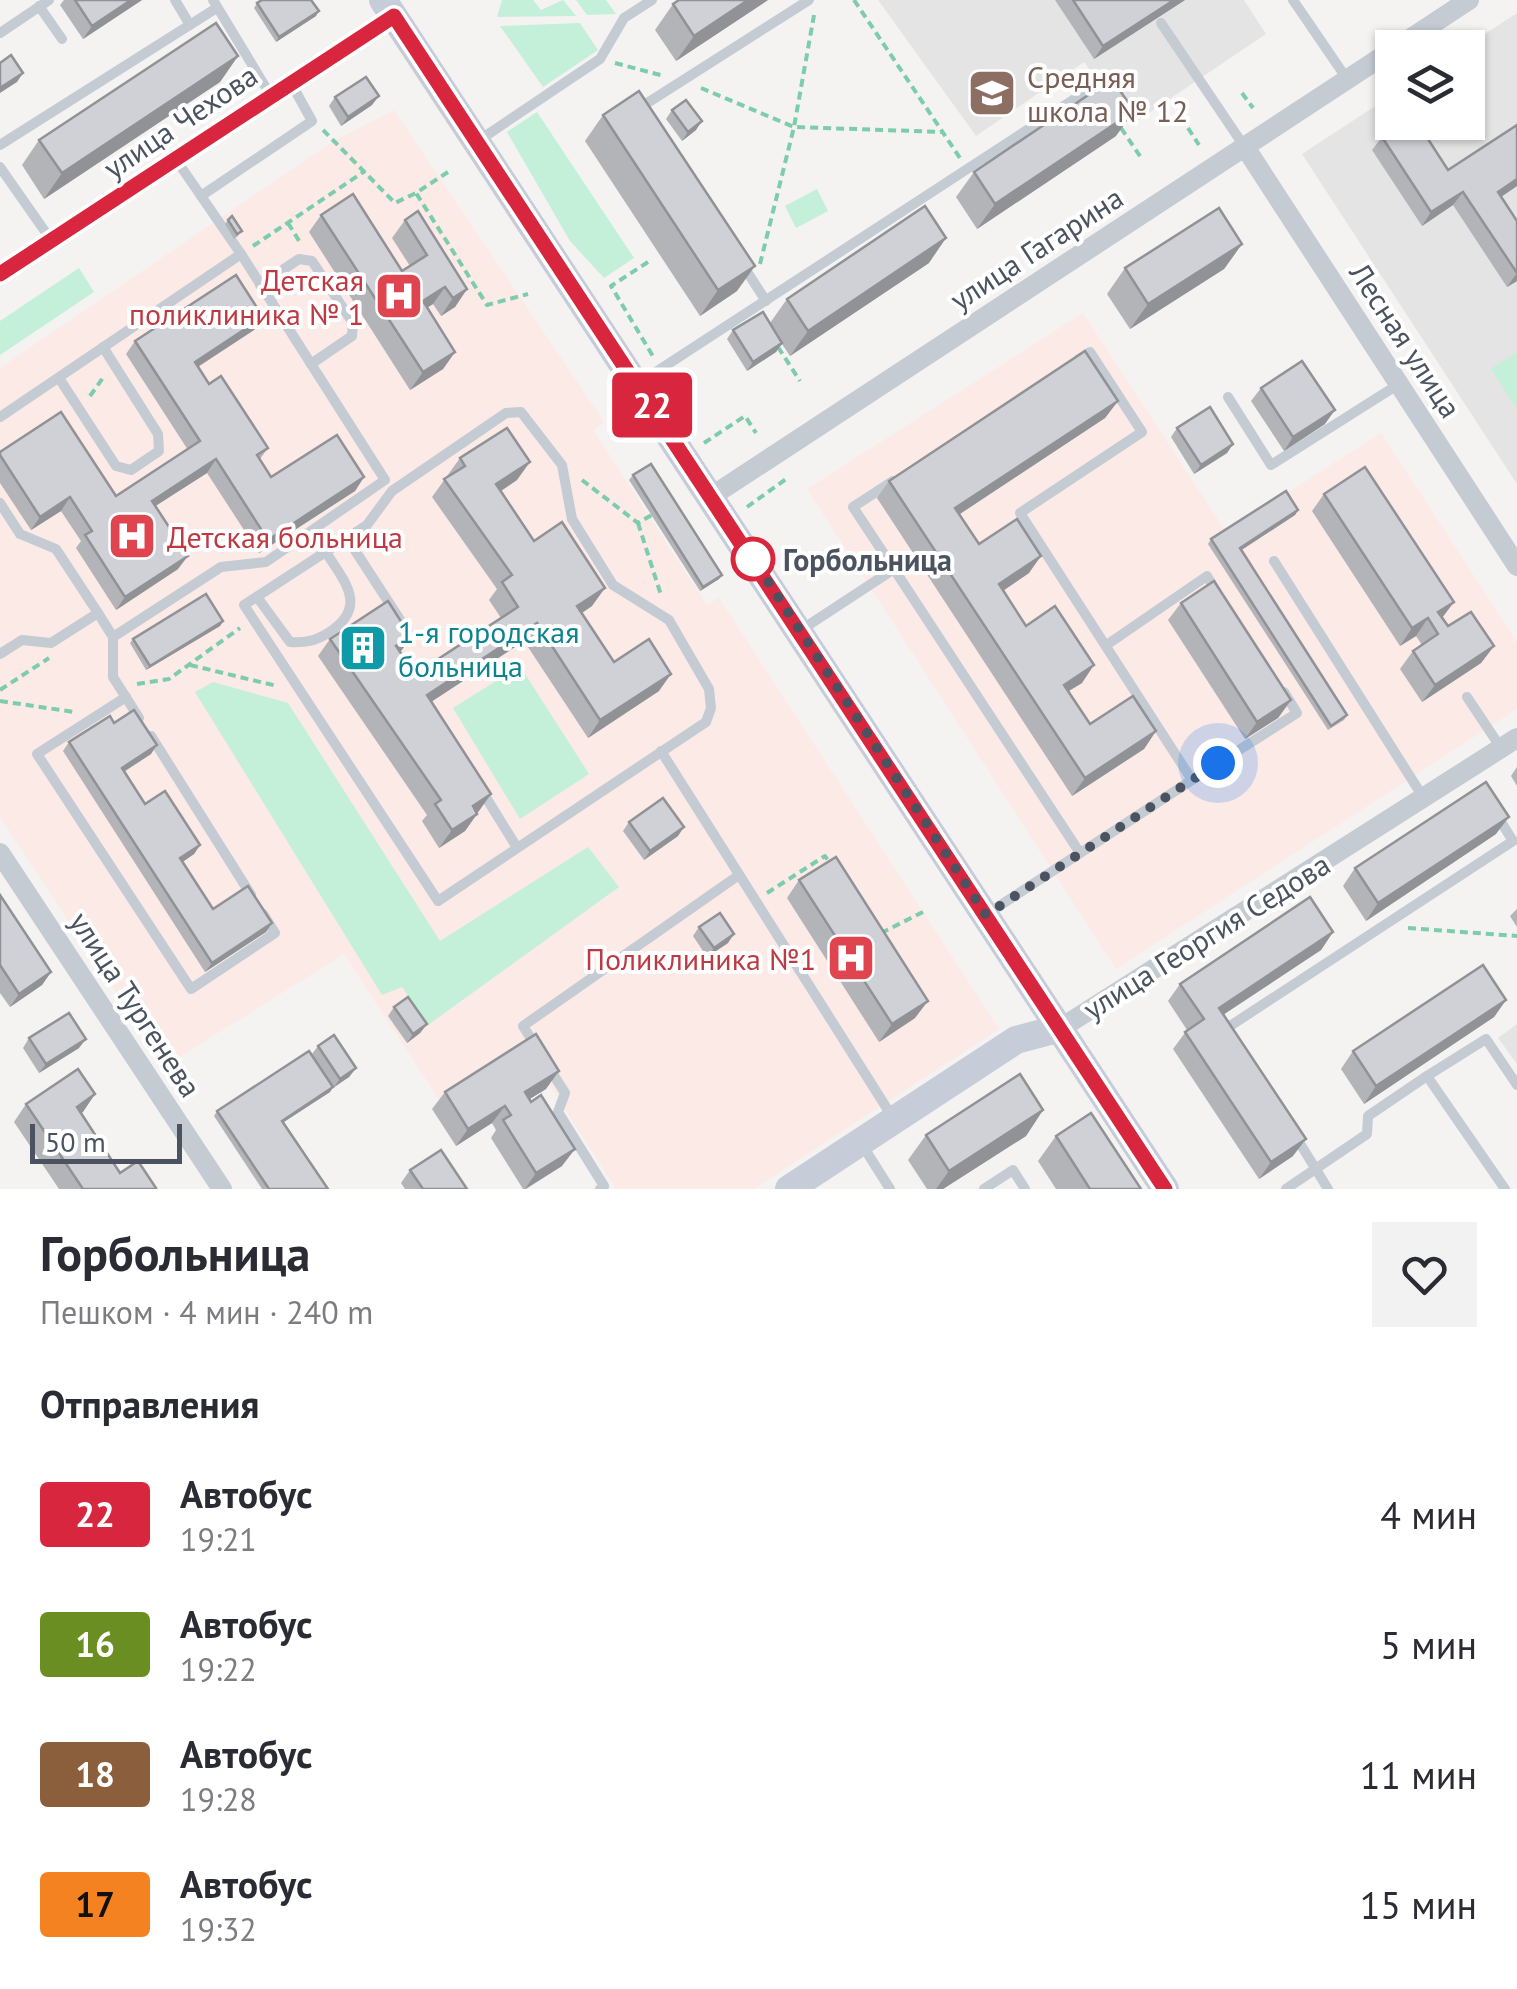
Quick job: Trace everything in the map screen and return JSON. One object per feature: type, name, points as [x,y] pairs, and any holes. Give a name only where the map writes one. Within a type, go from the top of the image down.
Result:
[{"type":"main road","points":[[388,8],[477,142],[648,378],[712,496],[1165,1189]]},
{"type":"main road","name":"улица Георгия Седова","points":[[790,1189],[1016,1040],[1061,1028]]},
{"type":"street","name":"улица Гагарина","points":[[1423,30],[1469,0]]},
{"type":"street","name":"улица Чехова","points":[[0,274],[291,83],[388,8]]},
{"type":"street","name":"улица Гагарина","points":[[712,496],[1375,62]]},
{"type":"street","name":"Лесная улица","points":[[1245,147],[1517,566]]},
{"type":"street","name":"улица Георгия Седова","points":[[1061,1028],[1424,798],[1472,775],[1509,743]]},
{"type":"street","name":"улица Тургенева","points":[[0,852],[222,1189]]},
{"type":"lane","points":[[174,0],[190,25]]},
{"type":"lane","points":[[477,142],[600,60],[624,18],[652,0]]},
{"type":"lane","points":[[651,123],[641,107],[813,0]]},
{"type":"lane","points":[[1293,0],[1347,80]]},
{"type":"lane","points":[[0,33],[44,3],[62,39]]},
{"type":"lane","points":[[0,130],[4,143],[190,25],[214,5],[271,96]]},
{"type":"lane","points":[[1160,23],[1245,147]]},
{"type":"lane","points":[[201,196],[312,121],[291,83]]},
{"type":"lane","points":[[648,378],[1093,86]]},
{"type":"lane","points":[[114,637],[222,567],[266,562],[385,480],[177,161]]},
{"type":"lane","points":[[0,167],[52,240]]},
{"type":"lane","points":[[734,251],[766,301]]},
{"type":"lane","points":[[0,418],[240,254]]},
{"type":"lane","points":[[260,285],[299,259],[312,260],[355,330],[311,364]]},
{"type":"lane","points":[[59,378],[123,470],[131,470],[159,450],[158,434],[104,347]]},
{"type":"lane","points":[[1074,362],[1090,352],[1142,432],[1020,512],[1192,780]]},
{"type":"lane","points":[[1228,397],[1271,464],[1399,384]]},
{"type":"lane","points":[[521,412],[532,421],[562,465],[572,519],[613,585],[669,620],[709,689],[711,708],[706,722],[438,901],[244,605],[347,538],[368,526],[392,491],[506,413],[521,412]]},
{"type":"lane","points":[[900,476],[853,507],[1080,853]]},
{"type":"lane","points":[[0,503],[20,534],[56,549],[114,637],[113,677],[126,697],[276,933],[190,989],[37,754],[126,697]]},
{"type":"lane","points":[[347,538],[408,632]]},
{"type":"lane","points":[[256,597],[290,642],[310,642],[346,622],[350,611],[348,586],[325,551]]},
{"type":"lane","points":[[1274,562],[1424,798]]},
{"type":"lane","points":[[800,630],[894,569]]},
{"type":"lane","points":[[1108,644],[1206,576],[1227,606]]},
{"type":"lane","points":[[0,654],[22,640],[51,644],[98,613]]},
{"type":"lane","points":[[986,915],[1297,713],[1277,682]]},
{"type":"lane","points":[[1467,697],[1509,743]]},
{"type":"lane","points":[[661,751],[894,1119]]},
{"type":"lane","points":[[475,780],[516,846]]},
{"type":"lane","points":[[1236,1044],[1226,1028],[1515,840],[1494,811]]},
{"type":"lane","points":[[600,1189],[604,1186],[558,1112],[565,1093],[523,1026],[738,875]]},
{"type":"lane","points":[[1286,1189],[1367,1134],[1368,1116],[1486,1039],[1517,1085]]},
{"type":"lane","points":[[1427,1076],[1505,1189]]},
{"type":"lane","points":[[1286,1122],[1328,1189]]},
{"type":"lane","points":[[860,1142],[890,1189]]},
{"type":"lane","points":[[984,1189],[1013,1170],[1026,1189]]},
{"type":"path","points":[[755,283],[794,127],[813,0]]},
{"type":"path","points":[[854,0],[968,169]]},
{"type":"path","points":[[600,60],[683,80],[794,127],[943,132]]},
{"type":"path","points":[[1093,86],[1142,159]]},
{"type":"path","points":[[1242,93],[1252,108]]},
{"type":"path","points":[[312,121],[395,203],[448,172]]},
{"type":"path","points":[[1188,128],[1200,145]]},
{"type":"path","points":[[240,254],[365,171]]},
{"type":"path","points":[[416,193],[487,305],[528,294]]},
{"type":"path","points":[[288,223],[312,260]]},
{"type":"path","points":[[648,262],[611,286],[651,349],[648,378]]},
{"type":"path","points":[[753,310],[800,381]]},
{"type":"path","points":[[80,411],[113,362]]},
{"type":"path","points":[[695,429],[704,443],[746,416],[756,433]]},
{"type":"path","points":[[562,465],[638,524],[669,620]]},
{"type":"path","points":[[747,507],[786,480]]},
{"type":"path","points":[[638,524],[665,506]]},
{"type":"path","points":[[190,665],[301,692]]},
{"type":"path","points":[[757,879],[766,894],[824,856],[836,872]]},
{"type":"path","points":[[880,934],[923,912]]},
{"type":"path","points":[[1384,926],[1517,936]]},
{"type":"shaded area","name":"Средняя школа № 12","points":[[878,0],[1244,0],[1266,34],[1131,125],[1084,62],[976,136]]},
{"type":"shaded area","points":[[1517,13],[1517,484],[1302,154],[1375,106],[1375,140],[1485,140],[1485,34]]},
{"type":"shaded area","points":[[394,110],[604,422],[593,430],[707,605],[719,598],[999,1029],[754,1189],[616,1189],[525,1047],[440,1101],[344,954],[165,1066],[0,817],[0,368],[335,140]]},
{"type":"shaded area","points":[[1083,313],[1226,532],[1381,433],[1517,642],[1517,709],[1116,969],[807,489]]},
{"type":"shaded area","points":[[1517,1024],[1517,1064],[1498,1038]]},
{"type":"green space","points":[[502,0],[533,0],[541,10],[563,0],[576,16],[497,17]]},
{"type":"green space","points":[[576,0],[606,0],[616,14],[587,15]]},
{"type":"green space","points":[[580,23],[598,50],[543,87],[500,26]]},
{"type":"green space","points":[[537,112],[634,258],[604,278],[570,241],[507,132]]},
{"type":"green space","points":[[817,189],[828,211],[796,228],[785,206]]},
{"type":"green space","points":[[79,268],[94,292],[0,355],[0,321]]},
{"type":"green space","points":[[1517,352],[1517,409],[1491,369]]},
{"type":"green space","points":[[520,666],[589,774],[520,819],[453,708]]},
{"type":"green space","points":[[213,682],[288,703],[440,941],[588,847],[619,887],[428,1025],[402,987],[382,995],[195,692]]},
{"type":"building","points":[[75,0],[131,0],[92,26]]},
{"type":"building","points":[[311,0],[319,11],[279,37],[257,3]]},
{"type":"building","points":[[679,0],[748,0],[694,36],[673,4]]},
{"type":"building","points":[[1073,0],[1174,0],[1103,46]]},
{"type":"building","points":[[216,23],[238,56],[62,173],[39,140]]},
{"type":"building","points":[[11,55],[23,73],[0,88],[0,63]]},
{"type":"building","points":[[366,77],[379,96],[348,117],[335,97]]},
{"type":"building","points":[[1112,79],[1134,111],[995,204],[974,172]]},
{"type":"building","points":[[639,91],[755,266],[718,290],[603,115]]},
{"type":"building","points":[[686,100],[702,121],[688,132],[672,110]]},
{"type":"building","points":[[1517,125],[1517,179],[1498,192],[1517,221],[1517,273],[1463,192],[1431,212],[1384,140],[1429,140],[1448,170]]},
{"type":"building","points":[[353,194],[402,271],[427,255],[405,220],[418,211],[467,289],[453,298],[445,287],[423,301],[455,352],[423,372],[321,215]]},
{"type":"building","points":[[925,206],[946,238],[808,331],[787,299]]},
{"type":"building","points":[[1219,208],[1242,244],[1148,304],[1125,268]]},
{"type":"building","points":[[232,216],[242,231],[237,234],[228,220]]},
{"type":"building","points":[[236,275],[263,317],[195,362],[209,384],[221,376],[268,448],[257,455],[271,477],[337,435],[364,477],[268,540],[216,459],[152,501],[188,556],[125,597],[85,535],[92,531],[70,497],[40,517],[0,452],[61,412],[116,496],[200,441],[135,341]]},
{"type":"building","points":[[763,312],[782,343],[753,362],[733,330]]},
{"type":"building","points":[[1085,351],[1118,401],[955,508],[979,544],[1017,519],[1041,556],[999,584],[1026,626],[1055,606],[1094,665],[1064,685],[1090,724],[1133,696],[1156,731],[1085,778],[889,481]]},
{"type":"building","points":[[1302,361],[1335,410],[1293,437],[1261,388]]},
{"type":"building","points":[[1210,407],[1233,444],[1201,465],[1177,428]]},
{"type":"building","name":"1-я городская больница","points":[[507,428],[530,462],[496,484],[534,541],[562,522],[605,588],[577,606],[614,662],[649,639],[671,674],[600,720],[537,623],[427,695],[491,794],[473,806],[477,814],[452,830],[435,804],[441,800],[330,639],[388,601],[411,637],[396,646],[415,674],[518,607],[502,582],[512,575],[444,479],[465,466],[460,458]]},
{"type":"building","points":[[651,464],[722,575],[703,587],[633,475]]},
{"type":"building","points":[[1365,467],[1454,602],[1438,612],[1448,626],[1471,612],[1494,646],[1435,685],[1413,651],[1438,634],[1428,618],[1412,628],[1324,494]]},
{"type":"building","points":[[1286,491],[1298,510],[1240,548],[1347,715],[1331,726],[1211,539]]},
{"type":"building","points":[[1214,581],[1291,700],[1257,722],[1181,603]]},
{"type":"building","points":[[206,594],[223,621],[150,666],[133,639]]},
{"type":"building","points":[[134,710],[157,745],[122,768],[145,804],[165,791],[200,845],[180,858],[213,909],[248,886],[272,923],[212,963],[69,742],[110,716],[114,723]]},
{"type":"building","points":[[1486,782],[1509,817],[1378,903],[1355,868]]},
{"type":"building","points":[[663,798],[684,827],[650,851],[629,822]]},
{"type":"building","points":[[836,857],[928,1001],[892,1024],[799,880]]},
{"type":"building","points":[[0,895],[51,972],[19,994],[0,965]]},
{"type":"building","points":[[1310,897],[1333,932],[1219,1008],[1306,1139],[1271,1162],[1185,1032],[1204,1019],[1180,984]]},
{"type":"building","points":[[720,913],[734,934],[714,948],[699,927]]},
{"type":"building","points":[[1483,965],[1506,1000],[1376,1086],[1353,1051]]},
{"type":"building","points":[[408,997],[427,1024],[413,1034],[394,1007]]},
{"type":"building","points":[[69,1013],[86,1039],[46,1064],[29,1038]]},
{"type":"building","points":[[536,1034],[559,1071],[525,1092],[531,1102],[541,1095],[575,1149],[536,1173],[503,1120],[511,1115],[505,1106],[468,1129],[445,1092]]},
{"type":"building","points":[[334,1035],[356,1068],[340,1079],[318,1046]]},
{"type":"building","points":[[309,1051],[333,1087],[282,1121],[328,1189],[269,1189],[217,1111]]},
{"type":"building","points":[[78,1069],[95,1094],[77,1107],[120,1173],[138,1161],[155,1189],[83,1189],[26,1104]]},
{"type":"building","points":[[1020,1074],[1043,1110],[949,1171],[926,1135]]},
{"type":"building","points":[[1091,1113],[1141,1189],[1090,1189],[1056,1136]]},
{"type":"building","points":[[441,1150],[467,1189],[423,1189],[410,1170]]},
{"type":"bus line","name":"22","points":[[0,274],[394,16],[1165,1189]]},
{"type":"place","name":"Средняя школа № 12","points":[[992,93]]},
{"type":"place","name":"Детская поликлиника № 1","points":[[399,296]]},
{"type":"place","name":"Детская больница","points":[[132,536]]},
{"type":"place","name":"Горбольница","points":[[753,559]]},
{"type":"place","name":"1-я городская больница","points":[[363,648]]},
{"type":"place","name":"Поликлиника №1","points":[[851,958]]},
{"type":"route","points":[[753,559],[746,548],[986,915],[1218,763]]}]
